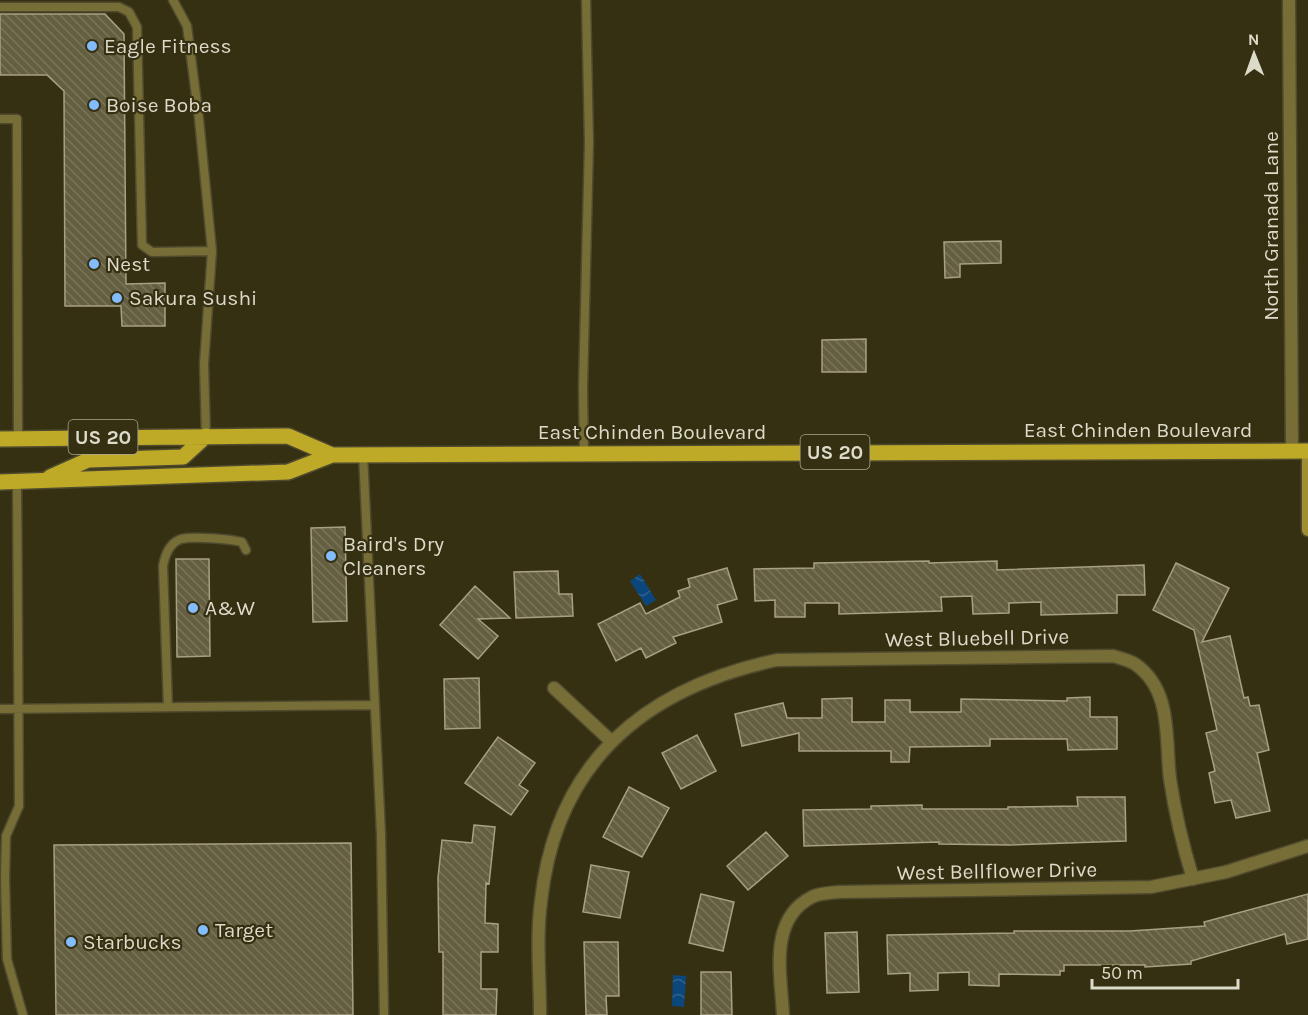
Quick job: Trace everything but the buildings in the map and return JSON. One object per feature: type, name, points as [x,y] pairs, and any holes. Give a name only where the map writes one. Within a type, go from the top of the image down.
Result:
[{"type":"main road","points":[[42,480],[88,460],[183,457],[206,436]]},
{"type":"main road","name":"East Chinden Boulevard","points":[[0,439],[288,436],[332,455],[363,453],[1308,451]]},
{"type":"main road","name":"US 20","points":[[0,482],[288,472],[332,455]]},
{"type":"street","name":"North Granada Lane","points":[[1288,0],[1292,451]]},
{"type":"street","points":[[1308,451],[1308,530]]},
{"type":"street","name":"West Bluebell Drive","points":[[540,1015],[540,903],[549,852],[557,827],[576,789],[595,760],[612,742],[650,711],[691,686],[734,669],[777,660],[1113,656],[1134,663],[1151,680],[1162,700],[1170,780],[1181,838],[1193,879]]},
{"type":"street","points":[[554,688],[612,742]]},
{"type":"street","name":"West Bellflower Drive","points":[[783,1015],[780,942],[788,916],[812,897],[839,892],[1151,887],[1226,873],[1308,846]]},
{"type":"lane","points":[[173,0],[186,26],[212,251],[204,364],[206,436]]},
{"type":"lane","points":[[584,453],[583,388],[589,143],[586,0]]},
{"type":"lane","points":[[0,7],[118,7],[129,12],[137,27],[142,245],[152,252],[212,251]]},
{"type":"lane","points":[[0,119],[16,119],[18,439]]},
{"type":"lane","points":[[363,453],[381,834],[384,1015]]},
{"type":"lane","points":[[16,481],[19,806],[6,836],[5,879],[7,959],[23,1015]]},
{"type":"lane","points":[[168,707],[164,557],[168,549],[181,539],[226,538],[242,542],[246,550]]},
{"type":"lane","points":[[0,709],[375,705]]},
{"type":"water","points":[[640,574],[656,600],[646,606],[630,581]]},
{"type":"water","points":[[673,975],[686,976],[684,1007],[672,1006]]},
{"type":"place","name":"Eagle Fitness","points":[[92,46]]},
{"type":"place","name":"Boise Boba","points":[[94,105]]},
{"type":"place","name":"Nest","points":[[94,264]]},
{"type":"place","name":"Sakura Sushi","points":[[117,298]]},
{"type":"place","name":"Baird's Dry Cleaners","points":[[331,556]]},
{"type":"place","name":"A&W","points":[[193,608]]},
{"type":"place","name":"Target","points":[[203,930]]},
{"type":"place","name":"Starbucks","points":[[71,942]]}]
